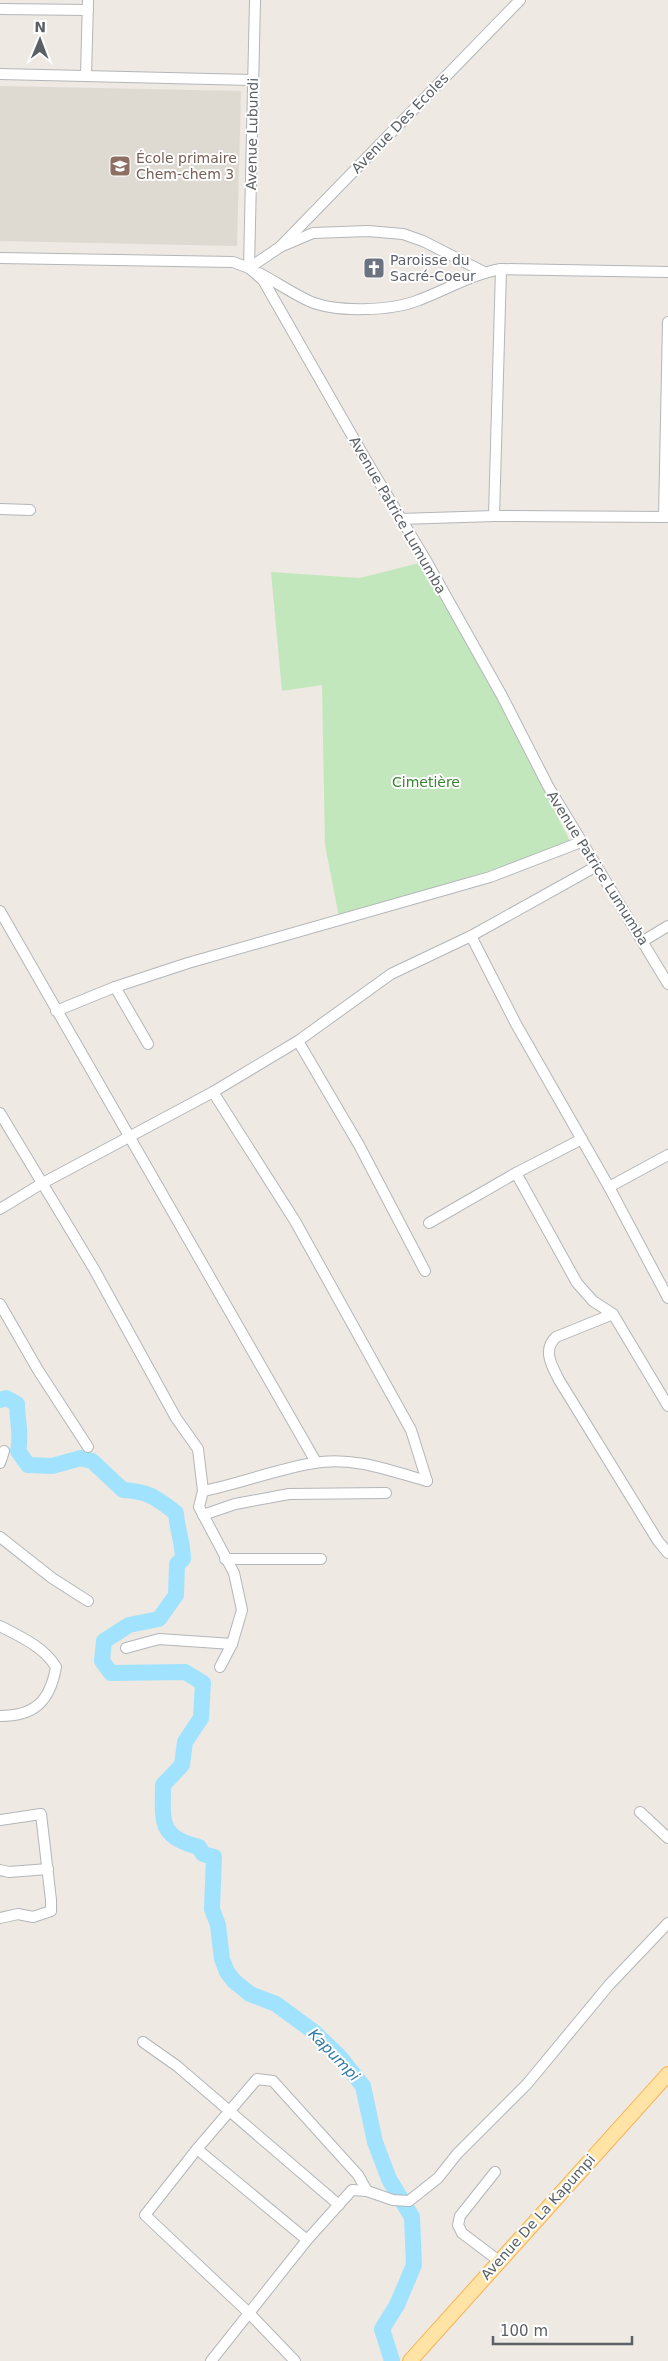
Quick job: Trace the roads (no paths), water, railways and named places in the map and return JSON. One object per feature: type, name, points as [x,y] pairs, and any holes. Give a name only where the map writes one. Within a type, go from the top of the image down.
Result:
[{"type":"main road","name":"Avenue De La Kapumpi","points":[[410,2361],[668,2074]]},
{"type":"street","name":"Avenue Lubundi","points":[[249,268],[255,0]]},
{"type":"street","name":"Avenue Des Ecoles","points":[[280,247],[520,0]]},
{"type":"street","points":[[0,9],[88,5],[86,76]]},
{"type":"street","points":[[0,74],[252,80]]},
{"type":"street","points":[[249,268],[280,247],[313,233],[368,231],[403,234],[423,240],[484,272]]},
{"type":"street","points":[[0,258],[234,262],[249,268],[311,302],[352,308],[400,306],[484,272],[501,269],[668,272]]},
{"type":"street","name":"Avenue Patrice Lumumba","points":[[249,268],[263,280],[400,519],[424,557],[502,696],[548,786],[595,867],[643,941],[668,984]]},
{"type":"street","points":[[494,516],[501,269]]},
{"type":"street","points":[[400,519],[494,516],[666,517],[668,322]]},
{"type":"street","points":[[0,509],[30,510]]},
{"type":"street","points":[[56,1011],[115,987],[188,963],[490,877],[581,842]]},
{"type":"street","points":[[0,1209],[41,1184],[213,1092],[298,1041],[391,974],[471,936],[595,867]]},
{"type":"street","points":[[0,911],[316,1462]]},
{"type":"street","points":[[643,941],[668,926]]},
{"type":"street","points":[[471,936],[516,1024],[609,1187],[668,1298]]},
{"type":"street","points":[[115,987],[148,1044]]},
{"type":"street","points":[[298,1041],[359,1146],[425,1271]]},
{"type":"street","points":[[203,1491],[222,1487],[257,1475],[316,1462],[356,1462],[388,1469],[427,1481],[411,1430],[295,1221],[213,1092]]},
{"type":"street","points":[[0,1113],[41,1184],[94,1269],[176,1418],[198,1449],[203,1491],[199,1507],[234,1573],[242,1610],[232,1644],[220,1667]]},
{"type":"street","points":[[429,1223],[516,1173],[582,1139]]},
{"type":"street","points":[[609,1187],[668,1155]]},
{"type":"street","points":[[516,1173],[577,1283],[593,1301],[613,1314],[668,1406]]},
{"type":"street","points":[[0,1304],[38,1370],[88,1447]]},
{"type":"street","points":[[613,1314],[556,1337],[550,1342],[548,1350],[559,1380],[658,1541],[668,1553]]},
{"type":"street","points":[[0,1463],[4,1451]]},
{"type":"street","points":[[203,1515],[235,1504],[289,1494],[386,1493]]},
{"type":"street","points":[[0,1537],[52,1578],[88,1601]]},
{"type":"street","points":[[225,1559],[321,1559]]},
{"type":"street","points":[[0,1626],[27,1640],[51,1659],[56,1667],[47,1697],[41,1704],[12,1716],[0,1716]]},
{"type":"street","points":[[126,1648],[159,1639],[232,1644]]},
{"type":"street","points":[[640,1812],[668,1838]]},
{"type":"street","points":[[0,1820],[41,1814],[51,1911],[33,1917],[18,1914],[0,1918]]},
{"type":"street","points":[[0,1870],[9,1872],[48,1868]]},
{"type":"street","points":[[210,2361],[307,2240],[352,2190],[367,2191],[393,2200],[409,2201],[438,2178],[457,2154],[527,2084],[609,1985],[668,1924]]},
{"type":"street","points":[[143,2042],[177,2066],[339,2205]]},
{"type":"street","points":[[295,2361],[248,2313],[145,2215],[197,2149],[257,2079],[273,2081],[358,2175],[367,2191]]},
{"type":"street","points":[[197,2149],[307,2240]]},
{"type":"street","points":[[494,2172],[460,2216],[458,2225],[462,2233],[499,2261]]},
{"type":"waterway","name":"Kapumpi","points":[[0,1400],[6,1398],[17,1404],[18,1451],[28,1465],[52,1466],[81,1458],[92,1461],[123,1490],[152,1496],[176,1513],[183,1559],[177,1564],[176,1595],[159,1619],[129,1625],[104,1641],[102,1661],[111,1673],[185,1672],[203,1683],[201,1718],[185,1742],[182,1765],[163,1785],[163,1808],[166,1826],[176,1838],[199,1847],[203,1854],[214,1857],[212,1909],[218,1925],[222,1959],[227,1972],[234,1981],[250,1994],[276,2004],[314,2032],[339,2056],[363,2086],[375,2142],[389,2179],[412,2217],[414,2265],[397,2305],[382,2329],[392,2361]]},
{"type":"place","name":"École primaire Chem-chem 3","points":[[120,166]]},
{"type":"place","name":"Paroisse du Sacré-Coeur","points":[[374,268]]},
{"type":"park label","name":"Cimetière","points":[[426,782]]}]
